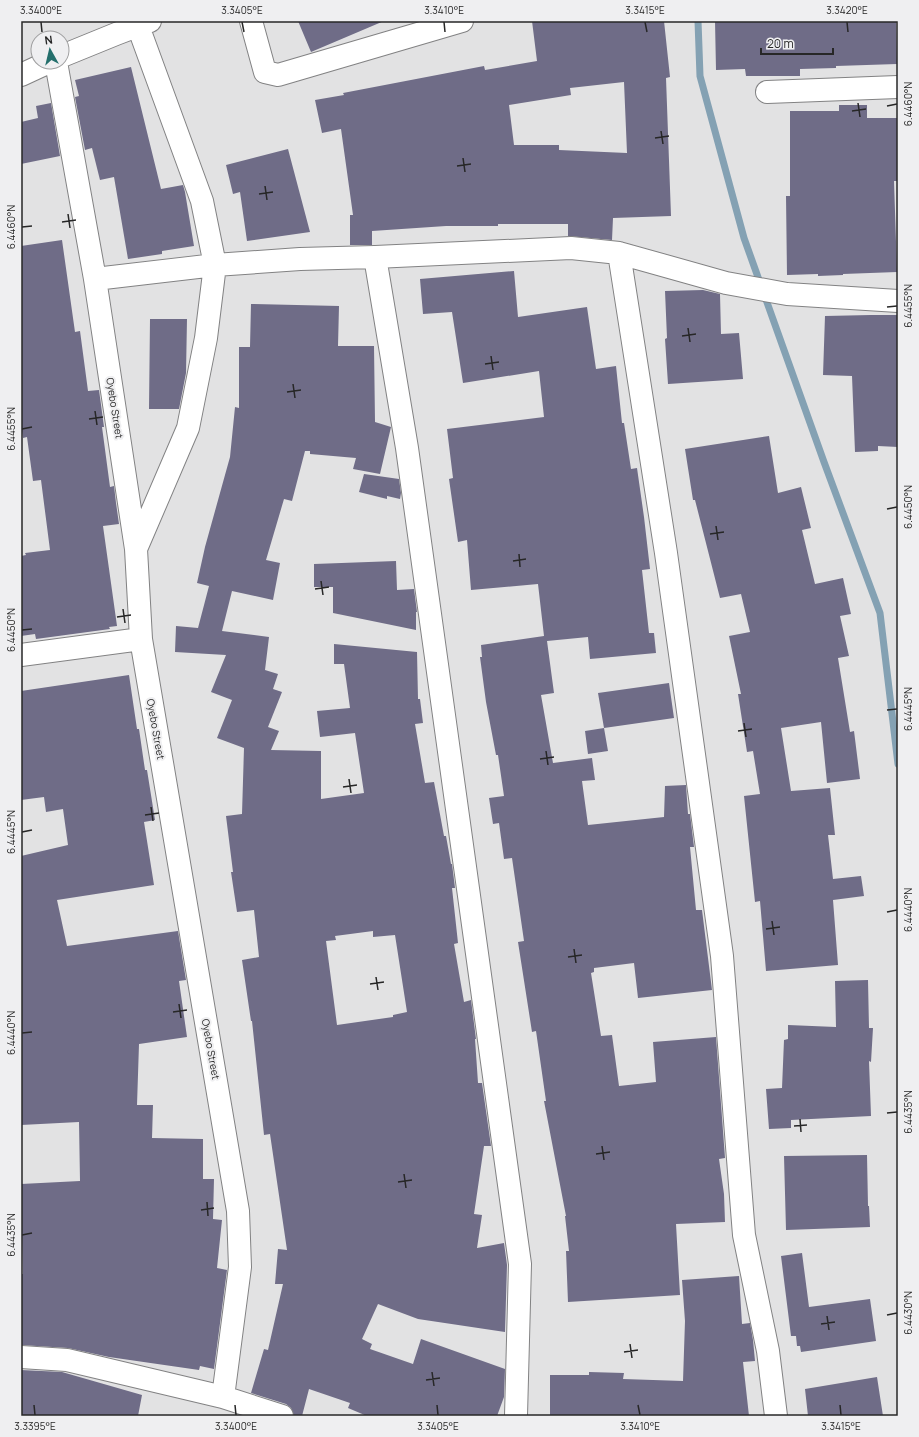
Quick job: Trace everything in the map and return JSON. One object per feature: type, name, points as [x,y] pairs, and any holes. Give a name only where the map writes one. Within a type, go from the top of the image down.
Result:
[{"type":"street","points":[[251,21],[265,72],[278,75],[462,21]]},
{"type":"street","points":[[70,52],[114,27],[144,23],[202,201],[215,266],[206,338],[188,428],[136,549]]},
{"type":"street","points":[[21,75],[32,70]]},
{"type":"street","name":"Oyebo Street","points":[[57,70],[95,279],[136,549],[141,639],[238,1211],[240,1267],[223,1396]]},
{"type":"street","points":[[767,92],[898,87]]},
{"type":"street","points":[[95,279],[215,266],[300,259],[375,258],[571,248],[619,253],[726,283],[787,294],[898,301]]},
{"type":"street","points":[[619,253],[666,553],[722,956],[744,1235],[768,1351],[776,1416]]},
{"type":"street","points":[[375,258],[407,448],[520,1264],[516,1416]]},
{"type":"street","points":[[21,655],[141,639]]},
{"type":"street","points":[[21,1357],[68,1360],[223,1396],[282,1416]]},
{"type":"building","points":[[298,21],[384,21],[311,52]]},
{"type":"building","points":[[532,21],[664,21],[670,77],[666,78],[671,216],[613,218],[612,240],[568,236],[568,224],[498,224],[498,226],[446,226],[372,231],[372,245],[350,245],[350,215],[353,215],[341,129],[322,133],[315,100],[344,95],[343,93],[484,66],[485,70],[537,61]],"holes":[[[624,82],[627,153],[559,150],[559,145],[514,145],[509,105],[571,95],[570,88]]]},
{"type":"building","points":[[715,21],[896,21],[897,64],[800,69],[800,76],[746,76],[745,69],[716,70]]},
{"type":"building","points":[[131,67],[161,189],[183,185],[194,246],[162,251],[162,254],[128,259],[114,177],[100,180],[92,148],[85,150],[75,97],[79,96],[75,80]]},
{"type":"building","points":[[51,103],[60,156],[21,164],[21,122],[38,118],[36,106]]},
{"type":"building","points":[[839,105],[867,105],[867,118],[898,118],[898,181],[894,181],[897,272],[818,276],[818,274],[787,275],[786,196],[790,196],[790,111],[839,111]]},
{"type":"building","points":[[288,149],[310,232],[247,241],[240,192],[233,194],[226,165]]},
{"type":"building","points":[[62,240],[75,332],[80,331],[88,391],[99,390],[110,487],[114,486],[119,524],[103,526],[117,626],[109,627],[110,629],[36,639],[35,634],[21,636],[21,556],[26,555],[25,553],[50,550],[41,480],[33,481],[27,437],[23,438],[21,423],[21,246]]},
{"type":"building","points":[[514,271],[518,317],[587,307],[596,369],[616,366],[622,423],[624,423],[631,469],[637,468],[650,569],[642,570],[649,633],[654,633],[656,653],[590,659],[588,637],[547,641],[554,693],[541,695],[553,763],[592,758],[595,780],[582,781],[588,825],[664,817],[665,786],[686,785],[688,814],[690,814],[694,847],[690,847],[696,910],[702,910],[712,990],[638,998],[634,963],[594,968],[594,972],[591,973],[601,1036],[612,1035],[619,1086],[656,1082],[653,1042],[716,1037],[725,1158],[719,1159],[724,1194],[725,1222],[676,1224],[680,1295],[568,1302],[566,1251],[569,1251],[566,1216],[544,1101],[546,1101],[536,1031],[532,1032],[518,942],[524,941],[512,858],[504,859],[499,823],[493,824],[489,798],[504,796],[498,755],[496,755],[486,702],[480,657],[482,657],[481,645],[544,636],[538,584],[471,590],[467,540],[458,542],[449,479],[453,478],[447,429],[544,417],[539,371],[463,383],[452,312],[423,314],[420,279]]},
{"type":"building","points":[[703,290],[720,294],[721,334],[739,333],[743,379],[668,384],[665,339],[667,338],[665,291]]},
{"type":"building","points":[[251,304],[339,306],[338,346],[374,346],[375,422],[391,427],[380,474],[353,469],[356,458],[310,454],[310,451],[305,451],[292,501],[284,499],[266,560],[280,563],[273,600],[232,591],[222,631],[269,637],[265,670],[278,674],[273,689],[282,692],[268,727],[279,731],[271,750],[321,751],[321,799],[364,793],[355,733],[320,737],[317,711],[350,708],[344,664],[334,664],[334,644],[417,652],[418,699],[420,699],[423,723],[415,724],[425,783],[434,782],[444,836],[446,836],[452,864],[455,888],[452,888],[458,943],[454,944],[464,1002],[471,1000],[476,1039],[478,1083],[482,1083],[491,1146],[484,1146],[474,1214],[482,1215],[477,1248],[504,1243],[507,1265],[505,1332],[418,1319],[378,1304],[362,1339],[372,1344],[370,1349],[413,1364],[421,1339],[505,1369],[504,1397],[497,1416],[367,1416],[348,1408],[350,1403],[309,1389],[302,1416],[294,1416],[291,1408],[286,1404],[251,1393],[264,1349],[268,1350],[283,1284],[275,1284],[278,1249],[287,1250],[270,1134],[264,1135],[252,1021],[242,960],[259,957],[254,910],[237,912],[231,872],[233,872],[226,816],[242,814],[244,748],[217,738],[232,700],[211,692],[226,655],[175,652],[176,626],[198,628],[209,586],[197,583],[205,547],[230,457],[235,407],[239,408],[239,347],[250,347]],"holes":[[[373,931],[373,937],[395,935],[407,1012],[393,1015],[393,1017],[337,1025],[326,941],[336,940],[335,936]]]},
{"type":"building","points":[[898,315],[898,447],[878,446],[878,451],[855,452],[852,376],[823,375],[825,316]]},
{"type":"building","points":[[150,319],[187,319],[186,373],[179,409],[149,409]]},
{"type":"building","points":[[769,436],[778,493],[801,487],[811,528],[802,530],[815,584],[843,578],[851,614],[840,616],[849,656],[838,658],[850,732],[854,731],[860,779],[827,783],[821,722],[781,728],[791,791],[830,788],[835,835],[828,835],[833,879],[861,876],[864,896],[833,900],[838,965],[766,971],[760,901],[755,902],[744,796],[760,794],[753,751],[747,752],[738,694],[741,694],[729,636],[750,632],[741,594],[720,598],[695,500],[693,500],[685,449]]},
{"type":"building","points":[[364,474],[399,479],[401,493],[400,499],[387,496],[387,499],[359,492]]},
{"type":"building","points":[[396,561],[397,590],[414,589],[417,612],[416,630],[333,613],[333,587],[314,587],[314,564]]},
{"type":"building","points":[[129,675],[137,729],[139,729],[155,820],[144,822],[154,885],[57,900],[67,946],[178,931],[186,980],[179,981],[187,1037],[139,1044],[137,1105],[153,1105],[152,1138],[203,1139],[203,1179],[214,1179],[213,1219],[222,1220],[217,1268],[227,1270],[214,1369],[200,1366],[199,1370],[109,1357],[68,1348],[21,1345],[21,1274],[23,1274],[21,1184],[80,1181],[79,1122],[21,1125],[21,856],[68,845],[63,809],[46,812],[44,797],[21,800],[21,691]]},
{"type":"building","points":[[669,683],[674,718],[604,728],[598,693]]},
{"type":"building","points":[[604,728],[608,751],[588,754],[585,731]]},
{"type":"building","points":[[868,980],[869,1028],[873,1028],[871,1062],[869,1061],[871,1116],[791,1120],[791,1128],[769,1129],[766,1089],[782,1088],[784,1040],[788,1039],[788,1025],[836,1027],[835,981]]},
{"type":"building","points":[[867,1155],[870,1227],[786,1230],[784,1156]]},
{"type":"building","points":[[802,1253],[809,1307],[870,1299],[876,1341],[801,1352],[800,1346],[797,1346],[796,1336],[791,1336],[781,1256]]},
{"type":"building","points":[[739,1276],[742,1324],[750,1323],[755,1361],[743,1362],[749,1416],[550,1416],[550,1375],[589,1375],[589,1372],[624,1373],[623,1379],[683,1381],[685,1321],[682,1280]]},
{"type":"building","points":[[21,1370],[62,1372],[142,1395],[138,1416],[21,1416]]},
{"type":"building","points":[[877,1377],[883,1416],[808,1416],[805,1389]]},
{"type":"waterway","points":[[698,21],[700,76],[744,238],[880,613],[898,764]]}]
